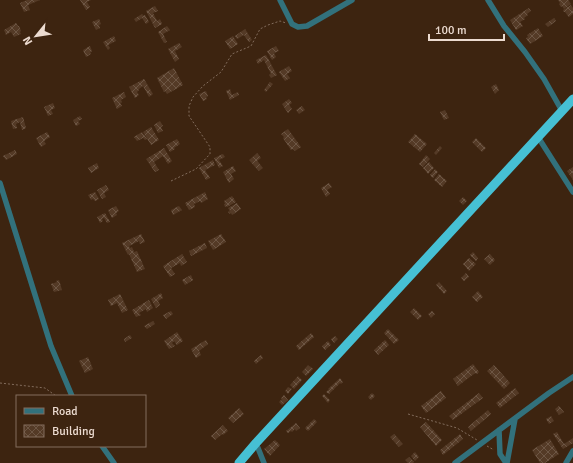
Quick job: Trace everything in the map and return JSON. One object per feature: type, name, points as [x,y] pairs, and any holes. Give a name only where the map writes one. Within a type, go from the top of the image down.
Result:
[{"type":"highway","points":[[239,463],[573,99]]},
{"type":"street","points":[[280,0],[292,24],[298,28],[307,26],[352,0]]},
{"type":"street","points":[[488,0],[504,26],[544,79],[562,111]]},
{"type":"street","points":[[538,137],[573,192]]},
{"type":"street","points":[[0,183],[51,346],[72,395]]},
{"type":"street","points":[[455,463],[549,393],[573,377]]},
{"type":"street","points":[[506,463],[515,419]]},
{"type":"street","points":[[499,430],[500,454],[506,463]]},
{"type":"street","points":[[256,443],[264,463]]},
{"type":"street","points":[[103,447],[114,463]]},
{"type":"street","points":[[566,463],[573,451]]},
{"type":"path","points":[[171,181],[196,169],[210,154],[210,147],[189,116],[189,106],[194,97],[203,86],[221,72],[232,54],[251,46],[260,29],[280,21],[292,24]]},
{"type":"path","points":[[0,382],[45,388],[55,395]]},
{"type":"path","points":[[408,414],[457,428],[500,454]]},
{"type":"building","points":[[27,0],[40,0],[28,5],[30,10],[24,12],[20,3]]},
{"type":"building","points":[[80,0],[91,0],[87,2],[90,7],[86,10]]},
{"type":"building","points":[[558,0],[568,0],[571,4],[564,9],[559,4],[560,3]]},
{"type":"building","points":[[571,5],[573,8],[573,14],[569,17],[563,10]]},
{"type":"building","points":[[155,6],[158,11],[153,13],[157,21],[160,19],[162,24],[155,28],[146,11]]},
{"type":"building","points":[[529,8],[531,11],[524,18],[525,19],[520,22],[523,26],[516,30],[510,20]]},
{"type":"building","points":[[142,14],[143,16],[145,15],[149,22],[146,24],[142,18],[136,22],[134,19]]},
{"type":"building","points":[[554,18],[556,21],[548,27],[545,24]]},
{"type":"building","points":[[99,19],[101,24],[99,25],[100,28],[96,30],[92,22]]},
{"type":"building","points":[[16,23],[19,26],[21,34],[14,37],[11,32],[6,35],[4,30]]},
{"type":"building","points":[[167,26],[170,30],[163,34],[167,42],[164,43],[158,32]]},
{"type":"building","points":[[538,28],[543,36],[530,44],[526,38],[528,37],[527,35]]},
{"type":"building","points":[[245,29],[252,40],[249,42],[244,35],[237,39],[235,36]]},
{"type":"building","points":[[114,36],[116,41],[108,45],[110,48],[108,50],[103,42]]},
{"type":"building","points":[[233,36],[238,44],[230,49],[225,41]]},
{"type":"building","points":[[179,43],[182,47],[175,51],[179,59],[175,62],[168,49]]},
{"type":"building","points":[[90,46],[92,51],[90,53],[91,54],[86,57],[83,50]]},
{"type":"building","points":[[276,46],[279,51],[274,53],[276,57],[272,60],[267,51]]},
{"type":"building","points":[[266,55],[277,75],[271,78],[269,75],[271,74],[264,60],[258,64],[256,60]]},
{"type":"building","points":[[289,66],[292,71],[287,74],[290,78],[285,81],[279,72]]},
{"type":"building","points":[[174,68],[183,85],[167,94],[165,91],[164,92],[157,78]]},
{"type":"building","points":[[144,79],[153,94],[149,97],[143,86],[137,92],[139,95],[135,98],[129,87]]},
{"type":"building","points":[[270,82],[273,84],[266,92],[264,90]]},
{"type":"building","points":[[496,84],[499,90],[495,94],[491,87]]},
{"type":"building","points":[[230,89],[232,95],[238,92],[239,95],[230,100],[226,91]]},
{"type":"building","points":[[206,91],[208,96],[206,97],[207,99],[203,101],[199,94]]},
{"type":"building","points":[[124,92],[126,97],[121,100],[122,102],[120,103],[122,106],[117,109],[112,98]]},
{"type":"building","points":[[289,99],[292,103],[289,105],[292,109],[288,113],[282,104]]},
{"type":"building","points":[[53,103],[55,108],[51,110],[53,114],[48,116],[44,107]]},
{"type":"building","points":[[302,106],[305,110],[299,114],[296,110]]},
{"type":"building","points":[[445,110],[449,118],[444,120],[440,112]]},
{"type":"building","points":[[80,116],[82,119],[78,121],[80,124],[76,126],[73,120]]},
{"type":"building","points":[[23,117],[26,128],[22,130],[20,122],[16,124],[17,128],[13,129],[11,121]]},
{"type":"building","points":[[160,121],[163,126],[161,127],[163,131],[158,133],[154,125]]},
{"type":"building","points":[[151,127],[159,140],[151,145],[143,132]]},
{"type":"building","points":[[288,129],[301,147],[295,151],[293,149],[291,150],[281,134]]},
{"type":"building","points":[[47,132],[50,137],[44,141],[46,144],[41,147],[36,138]]},
{"type":"building","points":[[142,132],[147,139],[145,140],[143,138],[137,141],[134,137]]},
{"type":"building","points":[[415,134],[427,144],[420,152],[408,142]]},
{"type":"building","points":[[476,138],[486,148],[482,152],[472,142]]},
{"type":"building","points":[[177,139],[180,144],[170,152],[166,145]]},
{"type":"building","points":[[440,146],[442,148],[436,155],[434,153]]},
{"type":"building","points":[[164,148],[172,161],[168,164],[163,156],[154,162],[159,170],[155,172],[146,159]]},
{"type":"building","points":[[15,150],[17,154],[6,160],[3,156]]},
{"type":"building","points":[[257,153],[261,158],[257,161],[263,168],[259,171],[249,160]]},
{"type":"building","points":[[223,154],[225,157],[219,160],[223,166],[219,168],[214,158]]},
{"type":"building","points":[[426,155],[430,159],[423,167],[419,164]]},
{"type":"building","points":[[213,160],[215,165],[205,170],[210,178],[206,180],[199,168]]},
{"type":"building","points":[[429,162],[434,168],[428,174],[423,168]]},
{"type":"building","points":[[97,163],[99,168],[91,173],[88,168]]},
{"type":"building","points":[[233,166],[236,171],[231,174],[234,179],[229,183],[223,172]]},
{"type":"building","points":[[573,167],[573,180],[567,171]]},
{"type":"building","points":[[435,169],[438,172],[433,178],[430,175]]},
{"type":"building","points":[[439,174],[447,181],[442,187],[434,180]]},
{"type":"building","points":[[329,183],[332,187],[327,190],[330,194],[326,197],[321,188]]},
{"type":"building","points":[[106,185],[109,190],[104,193],[106,197],[102,199],[97,190]]},
{"type":"building","points":[[95,192],[99,199],[95,201],[93,199],[91,200],[88,195]]},
{"type":"building","points":[[205,192],[208,199],[201,203],[200,201],[194,204],[195,207],[189,210],[185,203]]},
{"type":"building","points":[[232,196],[236,202],[225,207],[224,201]]},
{"type":"building","points":[[463,197],[467,201],[463,205],[459,201]]},
{"type":"building","points":[[237,203],[241,209],[232,215],[231,213],[230,214],[228,212],[230,211],[228,208]]},
{"type":"building","points":[[116,206],[119,211],[116,213],[117,215],[112,218],[108,210]]},
{"type":"building","points":[[179,206],[182,210],[173,215],[171,210]]},
{"type":"building","points":[[105,213],[110,222],[107,223],[104,218],[100,223],[97,217]]},
{"type":"building","points":[[141,234],[145,242],[140,244],[139,241],[129,246],[130,248],[132,247],[134,252],[137,251],[145,269],[137,272],[122,243]]},
{"type":"building","points":[[221,234],[226,242],[213,250],[208,241]]},
{"type":"building","points":[[205,243],[207,248],[191,256],[189,251]]},
{"type":"building","points":[[473,252],[478,258],[476,261],[470,255]]},
{"type":"building","points":[[182,254],[187,262],[181,266],[180,263],[171,268],[175,274],[170,277],[163,266]]},
{"type":"building","points":[[490,254],[495,260],[490,265],[484,259]]},
{"type":"building","points":[[469,258],[476,264],[469,271],[463,264]]},
{"type":"building","points":[[466,273],[469,277],[464,281],[461,278]]},
{"type":"building","points":[[191,275],[193,280],[185,285],[182,280]]},
{"type":"building","points":[[59,280],[62,290],[54,292],[51,284]]},
{"type":"building","points":[[439,282],[447,291],[444,294],[436,285]]},
{"type":"building","points":[[478,291],[483,297],[477,302],[472,297]]},
{"type":"building","points":[[161,293],[163,298],[158,301],[160,305],[156,308],[151,299]]},
{"type":"building","points":[[120,294],[128,310],[122,313],[117,303],[111,306],[108,300]]},
{"type":"building","points":[[149,300],[153,308],[147,312],[146,309],[139,313],[141,315],[136,317],[132,310]]},
{"type":"building","points":[[414,308],[422,316],[418,320],[410,312]]},
{"type":"building","points":[[171,311],[173,314],[166,319],[163,315]]},
{"type":"building","points":[[432,311],[435,314],[431,318],[428,314]]},
{"type":"building","points":[[153,321],[155,324],[147,329],[144,326]]},
{"type":"building","points":[[388,329],[399,340],[394,344],[384,333]]},
{"type":"building","points":[[177,332],[183,341],[177,345],[174,341],[172,343],[175,346],[169,349],[164,341]]},
{"type":"building","points":[[311,333],[314,337],[299,350],[296,346]]},
{"type":"building","points":[[130,335],[132,338],[125,342],[124,339]]},
{"type":"building","points":[[335,336],[338,339],[334,343],[331,339]]},
{"type":"building","points":[[206,340],[208,344],[199,351],[201,355],[196,358],[191,349]]},
{"type":"building","points":[[385,340],[389,345],[378,355],[374,350]]},
{"type":"building","points":[[328,341],[331,345],[325,350],[322,346]]},
{"type":"building","points":[[261,355],[263,358],[256,364],[254,361]]},
{"type":"building","points":[[88,357],[93,369],[85,373],[79,361]]},
{"type":"building","points":[[473,364],[479,372],[477,374],[475,373],[458,386],[453,379]]},
{"type":"building","points":[[308,365],[313,369],[306,376],[302,372]]},
{"type":"building","points":[[494,365],[510,383],[504,389],[487,371]]},
{"type":"building","points":[[298,376],[302,380],[294,389],[290,385]]},
{"type":"building","points":[[340,378],[343,382],[341,384],[340,383],[329,394],[326,392],[328,389]]},
{"type":"building","points":[[288,387],[292,389],[288,394],[285,391]]},
{"type":"building","points":[[515,388],[519,393],[500,408],[496,403]]},
{"type":"building","points":[[441,391],[446,398],[426,413],[421,406]]},
{"type":"building","points":[[372,393],[375,396],[371,400],[368,397]]},
{"type":"building","points":[[479,393],[483,398],[453,420],[449,416]]},
{"type":"building","points":[[324,394],[330,400],[328,403],[322,396]]},
{"type":"building","points":[[284,395],[288,400],[282,405],[279,402]]},
{"type":"building","points":[[559,406],[564,412],[559,415],[555,409]]},
{"type":"building","points":[[239,408],[244,414],[233,423],[228,418]]},
{"type":"building","points":[[488,410],[491,414],[471,431],[468,427]]},
{"type":"building","points":[[551,416],[554,421],[549,424],[546,419]]},
{"type":"building","points":[[314,419],[317,422],[308,431],[305,428]]},
{"type":"building","points":[[426,422],[442,440],[436,446],[420,427]]},
{"type":"building","points":[[296,423],[300,428],[296,431],[295,429],[288,433],[286,431]]},
{"type":"building","points":[[223,425],[228,431],[215,440],[211,436]]},
{"type":"building","points":[[557,432],[564,444],[573,438],[573,443],[563,449],[553,434]]},
{"type":"building","points":[[394,434],[403,444],[399,447],[390,437]]},
{"type":"building","points":[[460,434],[463,439],[443,455],[440,450]]},
{"type":"building","points":[[550,439],[559,454],[545,463],[540,463],[532,450]]},
{"type":"building","points":[[275,440],[280,445],[270,456],[264,449]]},
{"type":"building","points":[[415,452],[419,457],[415,461],[411,456]]},
{"type":"building","points":[[409,457],[414,462],[413,463],[408,463],[405,460]]}]
